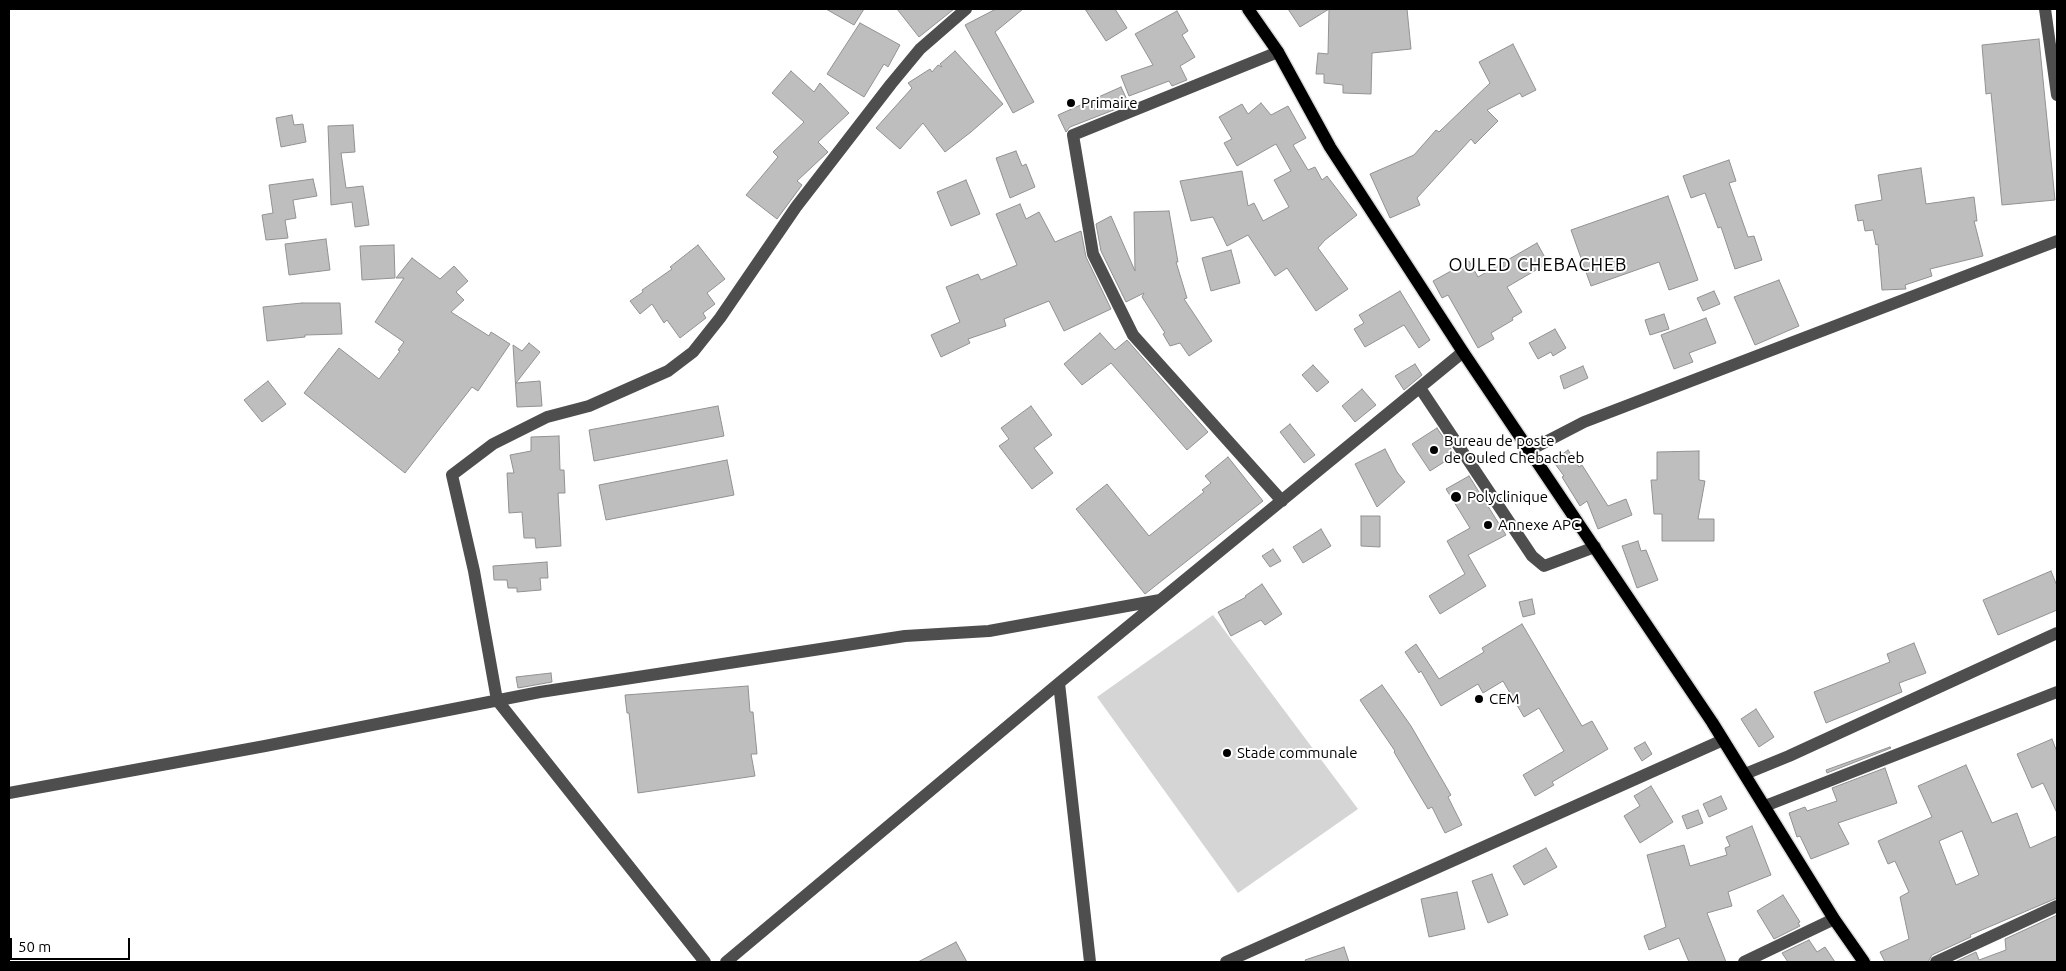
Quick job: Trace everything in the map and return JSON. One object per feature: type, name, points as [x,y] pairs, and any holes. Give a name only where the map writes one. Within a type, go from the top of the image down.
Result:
[{"type":"main road","points":[[1248,9],[1278,52],[1330,147],[1463,352],[1723,740],[1766,806],[1834,919],[1864,962]]},
{"type":"street","points":[[705,962],[497,700],[474,571],[452,475],[492,444],[547,417],[589,406],[668,371],[693,352],[720,318],[796,207],[891,84],[920,49],[966,9]]},
{"type":"street","points":[[2045,9],[2057,96]]},
{"type":"street","points":[[1278,52],[1073,135],[1093,254],[1133,335],[1282,501]]},
{"type":"street","points":[[1530,450],[1584,422],[2057,241]]},
{"type":"street","points":[[726,962],[1160,600],[1463,352]]},
{"type":"street","points":[[1420,388],[1532,556],[1544,566],[1595,547]]},
{"type":"street","points":[[9,793],[265,746],[540,692],[905,636],[989,631],[1160,600]]},
{"type":"street","points":[[1745,774],[1824,740],[2057,633]]},
{"type":"street","points":[[1059,684],[1090,962]]},
{"type":"street","points":[[1766,806],[2057,692]]},
{"type":"street","points":[[1226,962],[1723,740]]},
{"type":"street","points":[[1936,962],[2057,906]]},
{"type":"street","points":[[1744,962],[1834,919]]},
{"type":"shaded area","name":"Stade communale","points":[[1213,615],[1358,809],[1238,893],[1097,697]]},
{"type":"building","points":[[826,9],[864,9],[854,25]]},
{"type":"building","points":[[897,9],[954,9],[919,37]]},
{"type":"building","points":[[996,9],[1023,9],[995,32],[1034,102],[1013,113],[965,25]]},
{"type":"building","points":[[1085,9],[1115,9],[1127,28],[1106,41]]},
{"type":"building","points":[[1288,9],[1329,9],[1300,27]]},
{"type":"building","points":[[1329,9],[1407,9],[1411,49],[1372,53],[1371,94],[1343,93],[1343,85],[1324,83],[1324,74],[1316,74],[1318,53],[1328,54]]},
{"type":"building","points":[[1177,11],[1188,31],[1182,35],[1195,57],[1180,66],[1187,80],[1172,86],[1169,81],[1129,96],[1121,76],[1153,65],[1135,34]]},
{"type":"building","points":[[860,23],[900,45],[888,67],[884,64],[864,97],[827,74]]},
{"type":"building","points":[[2039,39],[2055,200],[2002,205],[1991,93],[1986,94],[1982,45]]},
{"type":"building","points":[[1513,44],[1536,90],[1522,97],[1520,93],[1487,110],[1498,121],[1475,144],[1471,139],[1417,198],[1420,205],[1390,218],[1370,174],[1414,155],[1436,130],[1439,132],[1490,83],[1479,62]]},
{"type":"building","points":[[955,51],[1003,104],[945,152],[923,123],[900,149],[876,128],[912,88],[908,83],[930,69],[932,72],[938,65],[942,67],[940,64]]},
{"type":"building","points":[[791,71],[814,92],[820,83],[849,113],[818,142],[828,152],[797,181],[802,185],[777,219],[746,195],[778,157],[773,152],[804,122],[772,93]]},
{"type":"building","points":[[1121,87],[1129,104],[1070,127],[1066,132],[1058,115]]},
{"type":"building","points":[[1261,103],[1271,115],[1288,106],[1306,138],[1293,145],[1308,170],[1315,167],[1322,180],[1327,176],[1357,215],[1325,240],[1318,248],[1348,289],[1316,311],[1287,268],[1275,276],[1248,235],[1227,246],[1213,217],[1191,221],[1180,181],[1242,171],[1248,206],[1254,203],[1263,221],[1289,207],[1274,180],[1291,171],[1276,144],[1237,166],[1224,143],[1232,139],[1219,117],[1242,104],[1248,114]]},
{"type":"building","points":[[292,115],[294,125],[303,124],[306,142],[281,147],[276,118]]},
{"type":"building","points":[[353,125],[355,152],[341,153],[346,188],[363,186],[369,225],[355,227],[352,202],[331,205],[328,126]]},
{"type":"building","points":[[1016,151],[1022,166],[1026,164],[1035,187],[1010,198],[996,158]]},
{"type":"building","points":[[1729,160],[1736,181],[1729,183],[1748,237],[1754,236],[1762,260],[1735,269],[1721,227],[1718,228],[1705,193],[1691,198],[1683,176]]},
{"type":"building","points":[[1921,168],[1926,204],[1974,197],[1977,221],[1974,221],[1983,256],[1930,269],[1932,276],[1905,285],[1906,289],[1882,290],[1878,244],[1876,245],[1873,230],[1865,231],[1863,220],[1858,221],[1855,205],[1882,200],[1878,175]]},
{"type":"building","points":[[313,179],[317,196],[293,200],[296,218],[285,220],[288,238],[266,240],[262,215],[273,213],[269,185]]},
{"type":"building","points":[[966,180],[980,214],[951,226],[937,192]]},
{"type":"building","points":[[1668,196],[1698,280],[1669,290],[1659,262],[1591,286],[1571,230]]},
{"type":"building","points":[[1020,204],[1026,219],[1039,212],[1055,242],[1081,231],[1086,257],[1111,309],[1064,331],[1049,301],[1004,319],[1006,326],[968,339],[970,343],[941,357],[931,335],[960,322],[946,287],[978,274],[981,280],[1017,265],[996,214]]},
{"type":"building","points":[[1169,211],[1178,262],[1176,262],[1187,298],[1184,299],[1212,341],[1189,356],[1180,343],[1170,346],[1163,334],[1165,333],[1142,297],[1144,293],[1126,302],[1101,251],[1096,224],[1111,216],[1135,271],[1134,212]]},
{"type":"building","points":[[326,239],[330,270],[289,275],[285,244]]},
{"type":"building","points":[[1537,243],[1548,263],[1507,287],[1522,312],[1512,318],[1513,320],[1491,333],[1494,339],[1478,348],[1448,295],[1442,298],[1433,281],[1469,261],[1478,277]]},
{"type":"building","points":[[394,245],[395,278],[362,280],[360,246]]},
{"type":"building","points":[[698,245],[725,279],[707,293],[715,304],[703,313],[706,318],[680,338],[667,320],[664,323],[652,304],[640,314],[630,301],[672,269],[670,267]]},
{"type":"building","points":[[1231,250],[1240,283],[1211,291],[1202,258]]},
{"type":"building","points":[[412,258],[440,279],[454,266],[468,281],[456,292],[464,300],[451,312],[489,336],[491,332],[510,344],[478,391],[472,387],[405,473],[304,393],[339,348],[379,379],[400,351],[398,350],[404,342],[375,322],[404,278],[396,278]]},
{"type":"building","points":[[1779,280],[1799,326],[1755,345],[1734,297]]},
{"type":"building","points":[[1400,291],[1430,340],[1419,348],[1404,325],[1365,347],[1354,329],[1364,323],[1359,315]]},
{"type":"building","points":[[1714,291],[1720,304],[1703,311],[1697,298]]},
{"type":"building","points":[[302,303],[340,303],[342,334],[305,335],[305,337],[267,341],[263,307]]},
{"type":"building","points":[[1664,314],[1669,329],[1650,335],[1645,320]]},
{"type":"building","points":[[1706,318],[1716,343],[1689,353],[1693,362],[1674,369],[1661,335]]},
{"type":"building","points":[[1555,329],[1566,348],[1553,356],[1551,352],[1538,359],[1529,343]]},
{"type":"building","points":[[1100,333],[1115,350],[1127,340],[1208,432],[1187,450],[1111,363],[1082,385],[1064,364]]},
{"type":"building","points":[[529,343],[540,352],[516,383],[540,381],[542,406],[517,407],[513,345],[522,351]]},
{"type":"building","points":[[1415,364],[1422,375],[1404,390],[1395,376]]},
{"type":"building","points":[[1313,365],[1329,382],[1317,392],[1302,375]]},
{"type":"building","points":[[1583,366],[1588,378],[1564,389],[1560,376]]},
{"type":"building","points":[[268,381],[286,404],[262,422],[244,400]]},
{"type":"building","points":[[1362,389],[1376,405],[1355,422],[1342,406]]},
{"type":"building","points":[[718,406],[724,436],[594,461],[589,430]]},
{"type":"building","points":[[1031,406],[1052,435],[1034,448],[1053,473],[1032,489],[999,446],[1009,439],[1001,428]]},
{"type":"building","points":[[1290,424],[1315,455],[1304,463],[1280,432]]},
{"type":"building","name":"Bureau de poste de Ouled Chebacheb","points":[[1437,428],[1455,455],[1430,471],[1412,444]]},
{"type":"building","points":[[559,436],[560,470],[564,470],[565,493],[558,493],[561,546],[536,548],[535,538],[524,538],[522,512],[509,513],[507,473],[514,473],[510,455],[531,451],[531,437]]},
{"type":"building","points":[[1385,449],[1397,472],[1405,482],[1377,507],[1355,464]]},
{"type":"building","points":[[1568,450],[1579,467],[1582,465],[1608,506],[1626,499],[1632,515],[1598,529],[1587,501],[1580,506],[1562,477],[1564,476],[1553,461]]},
{"type":"building","points":[[1699,451],[1699,480],[1705,481],[1698,519],[1714,519],[1714,541],[1662,541],[1662,514],[1654,514],[1651,480],[1657,480],[1657,452]]},
{"type":"building","points":[[1228,457],[1263,501],[1145,594],[1076,509],[1107,484],[1149,536],[1204,492],[1202,490],[1211,483],[1205,476]]},
{"type":"building","points":[[727,460],[734,495],[606,520],[599,485]]},
{"type":"building","points":[[1469,476],[1506,535],[1468,555],[1486,586],[1440,614],[1429,596],[1465,574],[1447,541],[1470,528],[1446,489]]},
{"type":"building","points":[[1361,516],[1380,516],[1380,547],[1361,546]]},
{"type":"building","points":[[1321,529],[1331,546],[1303,563],[1293,547]]},
{"type":"building","points":[[1638,541],[1641,551],[1646,550],[1658,580],[1637,588],[1622,546]]},
{"type":"building","points":[[1273,549],[1281,561],[1270,567],[1262,556]]},
{"type":"building","points":[[547,562],[548,578],[540,578],[541,590],[517,592],[517,588],[508,588],[507,580],[494,580],[493,566]]},
{"type":"building","points":[[2051,571],[2057,586],[2057,610],[1998,635],[1983,600]]},
{"type":"building","points":[[1262,584],[1282,614],[1265,625],[1261,620],[1231,636],[1218,612],[1246,597]]},
{"type":"building","points":[[1532,599],[1535,614],[1523,617],[1519,602]]},
{"type":"building","points":[[1522,624],[1582,726],[1592,721],[1608,749],[1552,782],[1554,785],[1535,796],[1523,775],[1564,751],[1539,708],[1524,717],[1503,681],[1483,693],[1478,684],[1441,706],[1421,671],[1419,673],[1405,652],[1416,644],[1439,679],[1484,652],[1482,648]]},
{"type":"building","points":[[1914,643],[1926,673],[1899,683],[1902,692],[1826,723],[1814,692],[1890,662],[1887,654]]},
{"type":"building","points":[[551,673],[552,682],[518,688],[516,677]]},
{"type":"building","points":[[1382,685],[1411,726],[1451,795],[1448,797],[1462,825],[1445,833],[1432,807],[1428,809],[1395,751],[1360,700]]},
{"type":"building","points":[[748,686],[750,712],[753,712],[757,754],[751,754],[755,776],[638,793],[629,713],[627,713],[625,695]]},
{"type":"building","points":[[1756,709],[1774,737],[1759,747],[1741,719]]},
{"type":"building","points":[[2052,739],[2057,752],[2057,813],[2043,783],[2032,788],[2017,754]]},
{"type":"building","points":[[1645,742],[1652,754],[1642,761],[1634,748]]},
{"type":"building","points":[[1891,748],[1827,773],[1826,770]]},
{"type":"building","points":[[1966,765],[1992,823],[2017,813],[2030,848],[2057,836],[2057,898],[1970,935],[1971,937],[1932,955],[1928,962],[1885,962],[1880,952],[1909,939],[1900,897],[1909,892],[1895,861],[1888,864],[1878,841],[1932,817],[1918,786]],"holes":[[[1962,831],[1979,875],[1956,885],[1939,841]]]},
{"type":"building","points":[[1885,768],[1897,803],[1838,823],[1849,844],[1811,859],[1800,836],[1797,837],[1789,813],[1805,807],[1807,811],[1837,801],[1832,788]]},
{"type":"building","points":[[1651,786],[1673,822],[1640,843],[1624,816],[1640,806],[1634,796]]},
{"type":"building","points":[[1721,796],[1727,809],[1709,817],[1703,804]]},
{"type":"building","points":[[1698,810],[1703,823],[1687,829],[1682,816]]},
{"type":"building","points":[[1752,826],[1771,875],[1728,892],[1732,906],[1707,913],[1726,962],[1689,962],[1679,938],[1649,950],[1644,936],[1666,927],[1647,855],[1684,845],[1690,866],[1727,855],[1725,848],[1730,846],[1726,837]]},
{"type":"building","points":[[1546,848],[1557,867],[1524,885],[1513,866]]},
{"type":"building","points":[[1492,874],[1508,915],[1488,923],[1472,881]]},
{"type":"building","points":[[1457,892],[1465,929],[1429,937],[1421,899]]},
{"type":"building","points":[[1783,895],[1800,922],[1798,923],[1800,926],[1774,939],[1757,911]]},
{"type":"building","points":[[2057,915],[2057,962],[1955,962],[1976,952],[1979,960],[2006,950],[2005,939]]},
{"type":"building","points":[[1809,940],[1817,952],[1825,947],[1835,962],[1788,962],[1782,953]]},
{"type":"building","points":[[956,942],[967,962],[918,962]]},
{"type":"building","points":[[1344,947],[1349,962],[1306,962],[1305,960]]},
{"type":"place","name":"Primaire","points":[[1071,103]]},
{"type":"place","name":"Bureau de poste de Ouled Chebacheb","points":[[1434,450]]},
{"type":"place","name":"Polyclinique","points":[[1456,497]]},
{"type":"place","name":"Annexe APC","points":[[1488,525]]},
{"type":"place","name":"CEM","points":[[1479,699]]},
{"type":"place","name":"Stade communale","points":[[1227,753]]},
{"type":"district","name":"OULED CHEBACHEB","points":[[1538,265]]}]
